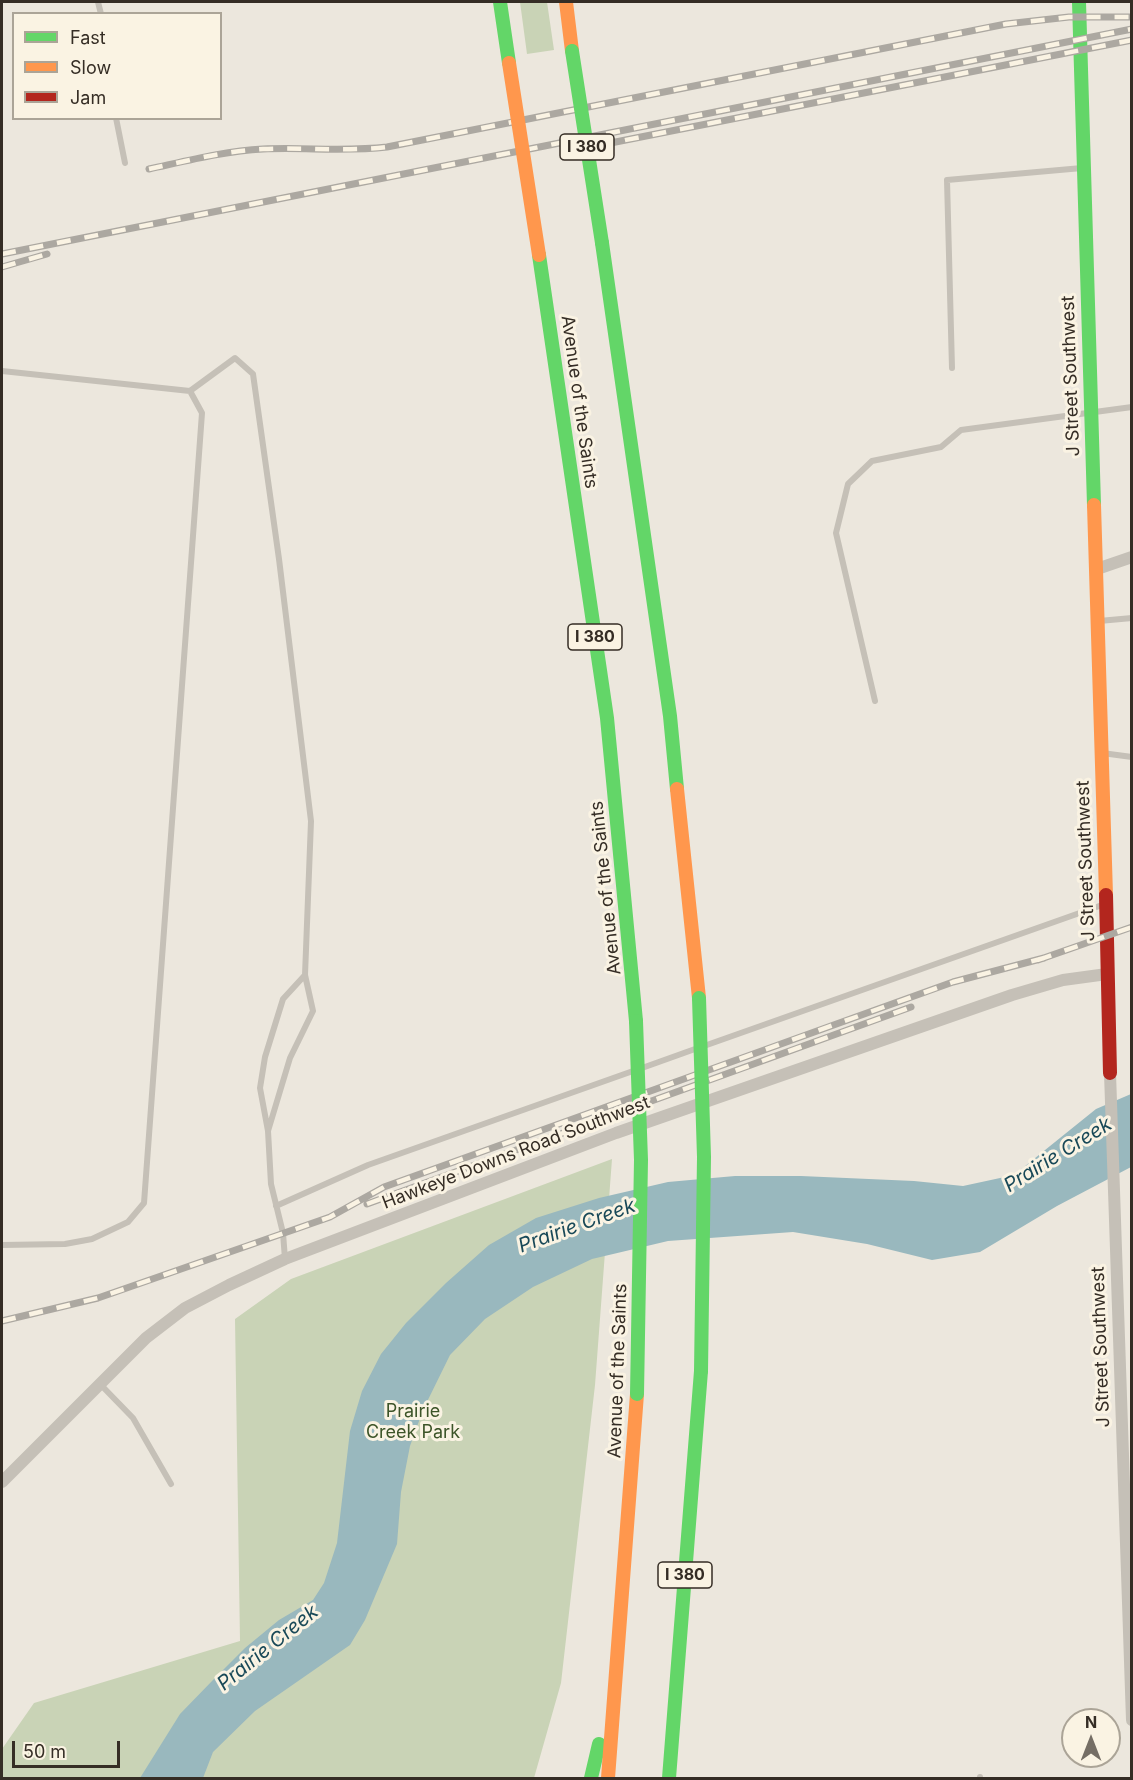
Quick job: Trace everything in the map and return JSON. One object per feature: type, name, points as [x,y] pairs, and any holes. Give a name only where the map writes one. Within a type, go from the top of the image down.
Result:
[{"type":"main road","name":"Avenue of the Saints","points":[[500,2],[607,718],[636,1022],[641,1160],[637,1394],[608,1779]]},
{"type":"main road","name":"I 380","points":[[567,2],[572,51],[670,716],[699,998],[704,1157],[701,1371],[669,1779]]},
{"type":"main road","name":"J Street Southwest","points":[[1079,2],[1110,1073]]},
{"type":"main road","points":[[591,1779],[614,1682]]},
{"type":"street","points":[[1097,569],[1131,556]]},
{"type":"street","name":"Hawkeye Downs Road Southwest","points":[[2,1482],[146,1338],[185,1308],[285,1259],[616,1133],[1012,995],[1063,980],[1107,974]]},
{"type":"street","name":"J Street Southwest","points":[[1110,1073],[1131,1720]]},
{"type":"lane","points":[[116,120],[125,163]]},
{"type":"lane","points":[[952,368],[947,180],[1083,168]]},
{"type":"lane","points":[[2,371],[190,391],[235,358],[253,374],[311,821],[305,975],[313,1011],[290,1058],[268,1131]]},
{"type":"lane","points":[[2,1245],[65,1244],[92,1239],[128,1222],[144,1203],[202,413],[190,391]]},
{"type":"lane","points":[[875,701],[836,533],[848,484],[872,460],[940,447],[961,430],[1131,407]]},
{"type":"lane","points":[[1098,621],[1131,618]]},
{"type":"lane","points":[[1101,753],[1131,757]]},
{"type":"lane","points":[[276,1206],[368,1165],[1106,904]]},
{"type":"lane","points":[[285,1259],[283,1233],[271,1184],[268,1131],[260,1088],[271,1035],[284,999],[305,975]]},
{"type":"lane","points":[[100,1384],[133,1418],[171,1484]]},
{"type":"green space","points":[[520,2],[547,2],[554,50],[527,54]]},
{"type":"green space","name":"Prairie Creek Park","points":[[612,1159],[595,1385],[561,1683],[534,1778],[2,1778],[2,1749],[34,1703],[240,1641],[235,1319],[291,1279]]},
{"type":"water","name":"Prairie Creek","points":[[1131,1094],[1131,1167],[1057,1206],[980,1252],[932,1260],[867,1244],[793,1232],[668,1241],[592,1259],[533,1287],[485,1319],[450,1355],[423,1410],[410,1446],[401,1492],[397,1544],[365,1620],[350,1645],[255,1711],[213,1752],[203,1778],[140,1778],[180,1714],[213,1680],[245,1648],[279,1620],[313,1600],[324,1583],[337,1543],[350,1431],[362,1391],[381,1354],[406,1323],[489,1245],[536,1218],[599,1198],[668,1182],[735,1176],[801,1176],[914,1181],[963,1186],[1014,1175],[1096,1109]]},
{"type":"railway","points":[[149,169],[248,150],[387,147],[1006,24],[1069,17],[1132,17]]},
{"type":"railway","points":[[2,254],[1132,29]]},
{"type":"railway","points":[[570,151],[1132,40]]},
{"type":"railway","points":[[2,267],[47,254]]},
{"type":"railway","points":[[1038,960],[1132,927]]},
{"type":"railway","points":[[2,1321],[98,1298],[330,1217],[384,1187],[953,982],[1044,958]]},
{"type":"railway","points":[[367,1204],[911,1007]]},
{"type":"traffic: fast","points":[[500,2],[509,63]]},
{"type":"traffic: fast","points":[[1079,2],[1094,505]]},
{"type":"traffic: fast","points":[[572,51],[602,243]]},
{"type":"traffic: fast","points":[[602,243],[670,716],[677,789]]},
{"type":"traffic: fast","points":[[539,255],[607,718],[636,1021]]},
{"type":"traffic: fast","points":[[699,998],[704,1157],[701,1371]]},
{"type":"traffic: fast","points":[[636,1021],[641,1160],[637,1394]]},
{"type":"traffic: fast","points":[[669,1778],[701,1371]]},
{"type":"traffic: fast","points":[[591,1778],[599,1744]]},
{"type":"traffic: slow","points":[[566,2],[572,51]]},
{"type":"traffic: slow","points":[[509,63],[539,255]]},
{"type":"traffic: slow","points":[[1094,505],[1106,895]]},
{"type":"traffic: slow","points":[[677,789],[699,998]]},
{"type":"traffic: slow","points":[[608,1778],[637,1394]]},
{"type":"traffic: jam","points":[[1106,895],[1110,1073]]}]
